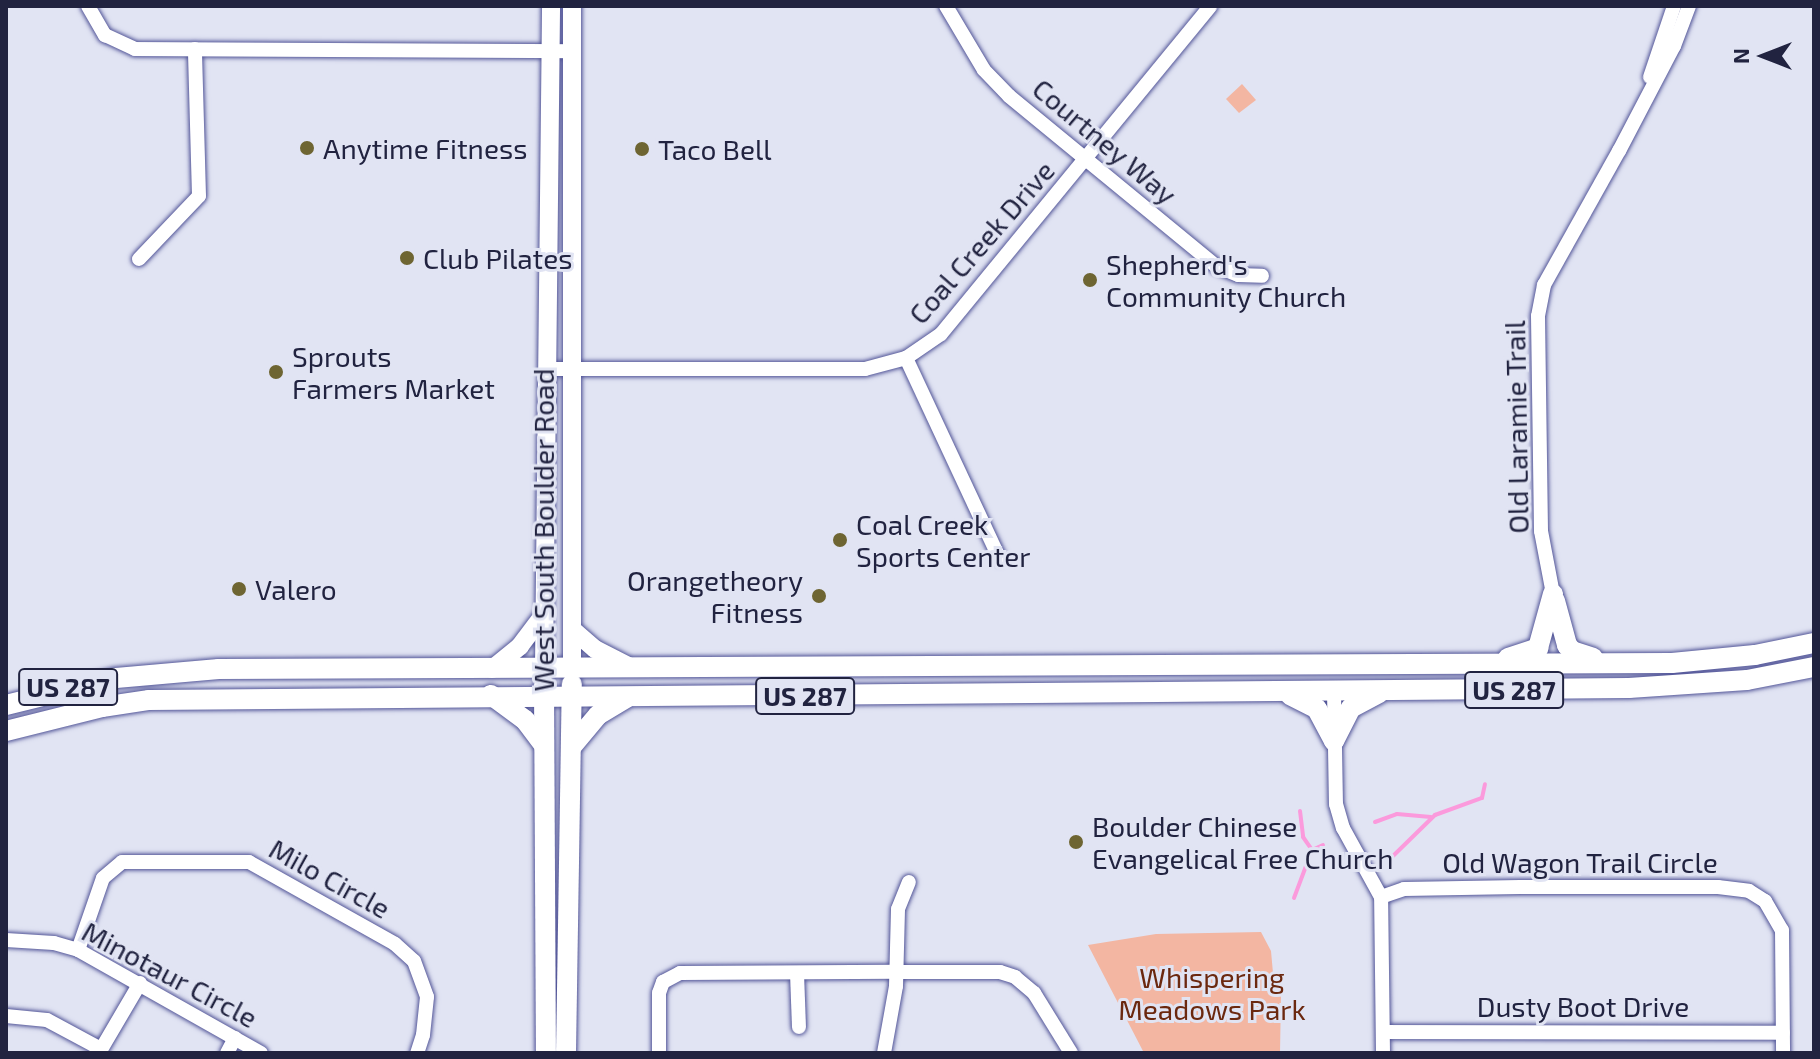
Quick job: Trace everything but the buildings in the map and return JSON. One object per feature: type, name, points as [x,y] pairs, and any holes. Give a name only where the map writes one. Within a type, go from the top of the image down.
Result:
[{"type":"main road","name":"West South Boulder Road","points":[[546,1053],[544,614],[551,6]]},
{"type":"main road","name":"West South Boulder Road","points":[[566,1053],[573,630],[572,6]]},
{"type":"main road","points":[[1553,594],[1567,645],[1572,651],[1611,663]]},
{"type":"main road","points":[[1485,665],[1538,648],[1553,594]]},
{"type":"main road","points":[[492,669],[520,646],[544,614]]},
{"type":"main road","points":[[573,630],[595,649],[633,668]]},
{"type":"main road","name":"US 287","points":[[6,705],[85,684],[179,671],[1611,663],[1755,655],[1814,643]]},
{"type":"main road","points":[[1334,691],[1345,678],[1375,666]]},
{"type":"main road","name":"US 287","points":[[6,731],[91,709],[149,700],[491,695],[1283,693],[1681,686],[1756,679],[1814,667]]},
{"type":"main road","points":[[1334,741],[1351,708],[1372,695],[1387,691]]},
{"type":"main road","points":[[1283,693],[1301,698],[1317,709],[1334,741]]},
{"type":"main road","points":[[491,695],[525,720],[544,745]]},
{"type":"main road","points":[[572,746],[598,715],[628,697]]},
{"type":"street","points":[[88,6],[95,23],[117,43],[135,49],[572,51]]},
{"type":"street","name":"Courtney Way","points":[[946,6],[984,70],[1009,96],[1216,266],[1238,275],[1262,276]]},
{"type":"street","name":"Coal Creek Drive","points":[[546,369],[865,369],[906,358],[941,334],[1210,6]]},
{"type":"street","name":"Old Laramie Trail","points":[[1646,93],[1674,6]]},
{"type":"street","name":"Old Laramie Trail","points":[[1553,594],[1541,531],[1538,316],[1544,285],[1674,46],[1689,6]]},
{"type":"street","points":[[139,259],[199,196],[195,49]]},
{"type":"street","points":[[906,358],[999,557]]},
{"type":"street","points":[[1334,691],[1336,804],[1343,828],[1381,897],[1383,1053]]},
{"type":"street","name":"Milo Circle","points":[[78,950],[103,878],[122,862],[249,862],[395,944],[414,961],[427,997],[423,1035],[417,1053]]},
{"type":"street","points":[[884,1053],[897,972],[898,909],[909,882]]},
{"type":"street","name":"Old Wagon Trail Circle","points":[[1381,897],[1404,889],[1505,887],[1718,887],[1749,891],[1765,901],[1782,930],[1783,1053]]},
{"type":"street","name":"Minotaur Circle","points":[[6,940],[54,943],[78,950],[261,1053]]},
{"type":"street","points":[[659,1053],[659,993],[663,982],[680,973],[1000,972],[1015,977],[1034,993],[1071,1053]]},
{"type":"street","points":[[797,973],[799,1027]]},
{"type":"street","points":[[6,1016],[47,1020],[100,1051],[140,983]]},
{"type":"street","name":"Dusty Boot Drive","points":[[1383,1032],[1783,1033]]},
{"type":"street","points":[[227,1053],[235,1038]]},
{"type":"green space","points":[[1242,84],[1256,100],[1239,113],[1226,99]]},
{"type":"green space","name":"Whispering Meadows Park","points":[[1261,932],[1271,951],[1273,973],[1281,995],[1280,1053],[1144,1053],[1088,945],[1156,934]]},
{"type":"waterway","points":[[1393,856],[1435,815],[1482,798],[1485,784]]},
{"type":"waterway","points":[[1300,811],[1303,837],[1312,850]]},
{"type":"waterway","points":[[1375,822],[1397,814],[1431,817]]},
{"type":"waterway","points":[[1294,898],[1312,850],[1323,845]]},
{"type":"place","name":"Anytime Fitness","points":[[307,148]]},
{"type":"place","name":"Taco Bell","points":[[642,149]]},
{"type":"place","name":"Club Pilates","points":[[407,258]]},
{"type":"place","name":"Shepherd's Community Church","points":[[1090,280]]},
{"type":"place","name":"Sprouts Farmers Market","points":[[276,372]]},
{"type":"place","name":"Coal Creek Sports Center","points":[[840,540]]},
{"type":"place","name":"Valero","points":[[239,589]]},
{"type":"place","name":"Orangetheory Fitness","points":[[819,596]]},
{"type":"place","name":"Boulder Chinese Evangelical Free Church","points":[[1076,842]]}]
